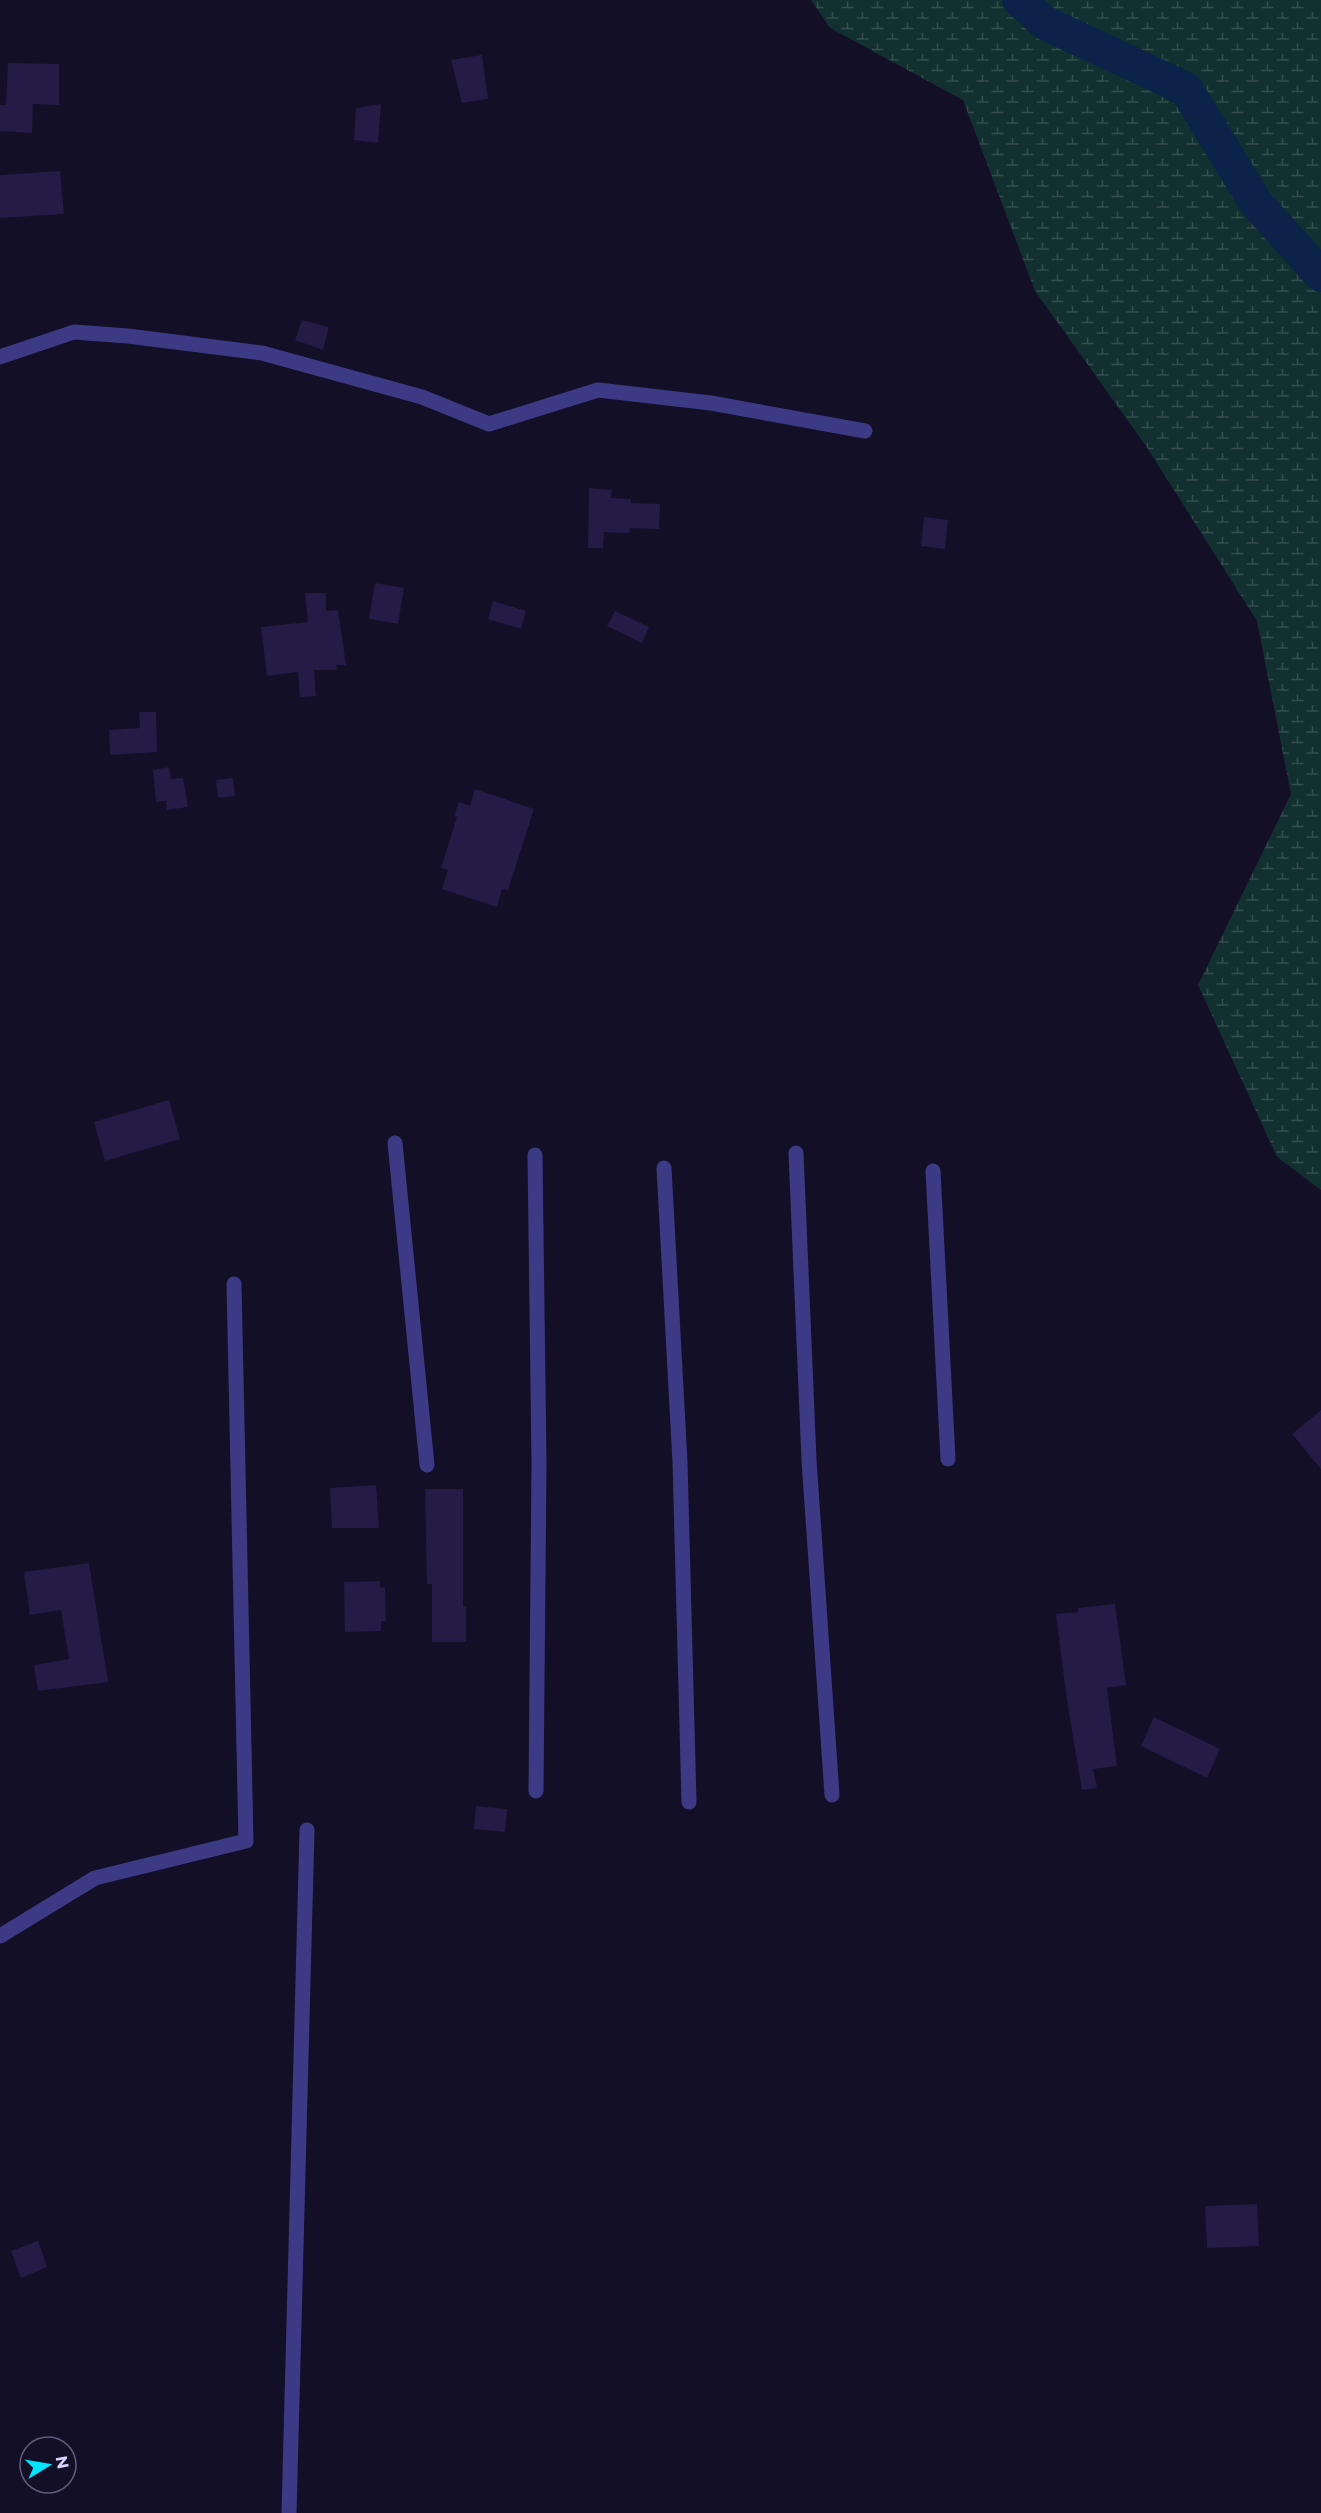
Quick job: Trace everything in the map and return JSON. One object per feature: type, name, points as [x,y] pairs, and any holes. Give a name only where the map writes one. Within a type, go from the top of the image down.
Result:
[{"type":"street","points":[[0,357],[74,332],[128,336],[262,353],[422,397],[489,424],[598,390],[711,403],[865,431]]},
{"type":"street","points":[[395,1143],[427,1465]]},
{"type":"street","points":[[796,1152],[809,1460],[832,1795]]},
{"type":"street","points":[[535,1155],[539,1463],[536,1791]]},
{"type":"street","points":[[664,1168],[680,1462],[689,1803]]},
{"type":"street","points":[[933,1171],[948,1459]]},
{"type":"street","points":[[0,1936],[95,1878],[246,1841],[234,1284]]},
{"type":"street","points":[[289,2513],[307,1830]]},
{"type":"green space","points":[[811,0],[1321,0],[1321,1190],[1277,1157],[1198,985],[1291,794],[1257,621],[1146,446],[1035,291],[963,100],[830,28]]},
{"type":"building","points":[[482,55],[488,99],[462,103],[451,60]]},
{"type":"building","points":[[8,63],[59,64],[59,105],[33,104],[32,133],[0,131],[0,105],[6,105]]},
{"type":"building","points":[[381,104],[378,143],[354,140],[356,108]]},
{"type":"building","points":[[60,171],[64,214],[0,218],[0,175]]},
{"type":"building","points":[[302,320],[329,327],[323,350],[295,340]]},
{"type":"building","points":[[589,488],[612,490],[611,498],[631,499],[631,503],[660,504],[659,529],[630,528],[629,533],[604,532],[603,548],[588,548]]},
{"type":"building","points":[[924,517],[948,520],[945,549],[921,546]]},
{"type":"building","points":[[375,583],[404,588],[398,624],[369,619]]},
{"type":"building","points":[[305,593],[326,593],[326,611],[338,610],[346,665],[336,665],[337,670],[314,670],[316,696],[300,697],[298,672],[267,676],[261,627],[308,622]]},
{"type":"building","points":[[493,601],[526,611],[521,629],[488,619]]},
{"type":"building","points":[[615,611],[649,627],[642,643],[607,626]]},
{"type":"building","points":[[139,712],[156,712],[157,752],[110,755],[109,730],[140,728]]},
{"type":"building","points":[[169,767],[171,779],[183,778],[188,807],[167,810],[166,801],[156,802],[153,770]]},
{"type":"building","points":[[233,778],[235,796],[218,798],[216,780]]},
{"type":"building","points":[[475,789],[534,809],[508,890],[502,889],[497,907],[442,889],[448,870],[441,868],[457,817],[454,816],[459,802],[470,806]]},
{"type":"building","points":[[169,1100],[180,1139],[105,1161],[94,1122]]},
{"type":"building","points":[[1321,1410],[1321,1469],[1292,1434]]},
{"type":"building","points":[[376,1485],[379,1528],[332,1528],[330,1488]]},
{"type":"building","points":[[425,1489],[463,1489],[463,1607],[466,1607],[466,1642],[432,1642],[432,1584],[427,1584]]},
{"type":"building","points":[[89,1563],[108,1682],[38,1691],[34,1665],[69,1659],[61,1610],[30,1615],[24,1572]]},
{"type":"building","points":[[380,1581],[380,1588],[385,1587],[386,1621],[381,1621],[381,1631],[345,1632],[344,1582]]},
{"type":"building","points":[[1115,1604],[1126,1685],[1107,1688],[1117,1766],[1093,1769],[1097,1788],[1082,1790],[1067,1701],[1056,1614],[1078,1612],[1078,1608]]},
{"type":"building","points":[[1154,1717],[1220,1749],[1207,1778],[1141,1746]]},
{"type":"building","points":[[476,1806],[507,1809],[505,1832],[474,1829]]},
{"type":"building","points":[[1257,2204],[1259,2246],[1207,2248],[1205,2206]]},
{"type":"building","points":[[38,2241],[47,2267],[21,2278],[11,2251]]},
{"type":"waterway","points":[[1019,0],[1045,23],[1186,89],[1256,203],[1321,275]]}]
